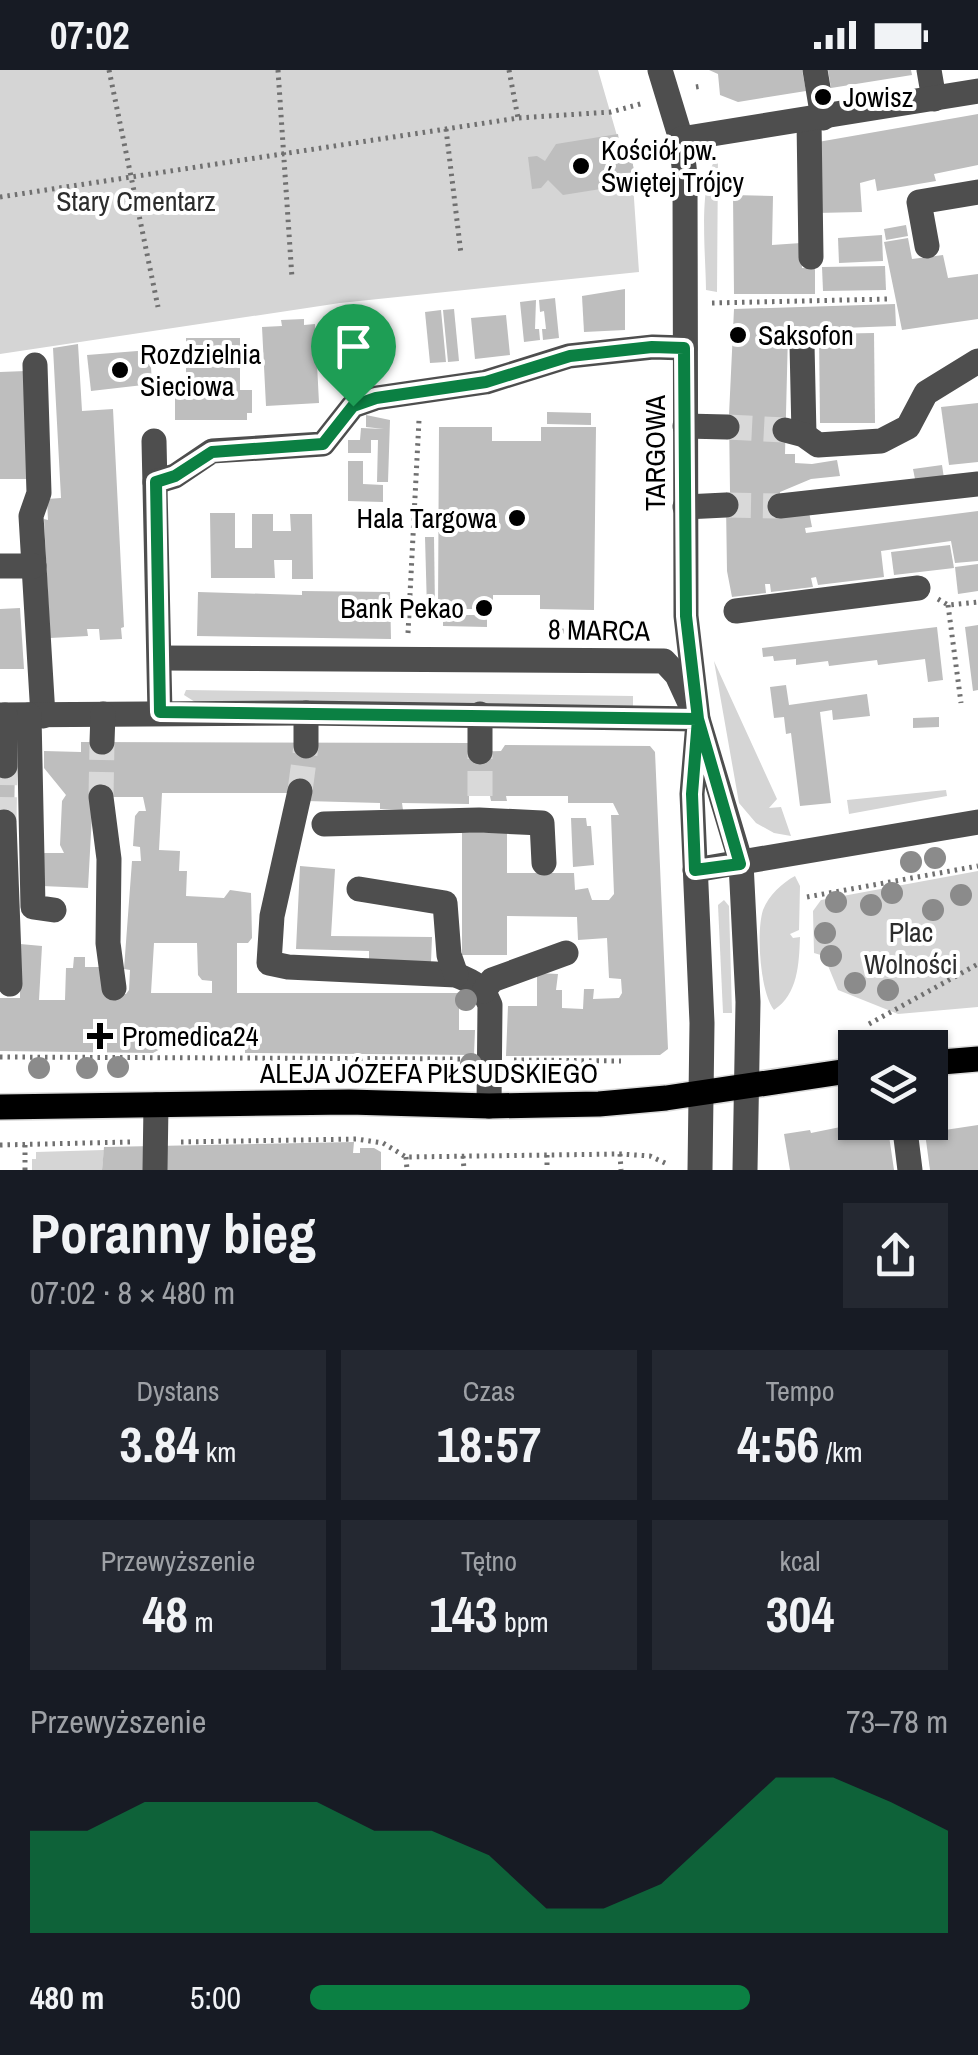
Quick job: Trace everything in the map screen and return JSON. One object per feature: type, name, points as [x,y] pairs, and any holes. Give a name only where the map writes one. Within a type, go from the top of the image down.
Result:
[{"type":"main road","points":[[948,1064],[978,1059]]},
{"type":"main road","name":"ALEJA JÓZEFA PIŁSUDSKIEGO","points":[[0,1107],[349,1102],[610,1104],[838,1072]]},
{"type":"street","name":"TARGOWA","points":[[660,70],[681,139],[685,176],[686,616],[698,719],[740,864],[748,1002],[746,1170]]},
{"type":"street","points":[[811,256],[814,70]]},
{"type":"street","points":[[930,70],[934,98]]},
{"type":"street","points":[[681,139],[978,91]]},
{"type":"street","points":[[926,246],[919,202],[978,192]]},
{"type":"street","points":[[802,344],[794,432],[818,445],[881,441],[908,426],[926,393],[978,362]]},
{"type":"street","points":[[156,482],[175,476],[212,452],[323,444],[353,406],[376,398],[486,382],[570,356],[652,347],[684,348]]},
{"type":"street","points":[[35,365],[39,493],[31,516],[34,566],[19,715],[33,907],[54,910]]},
{"type":"street","points":[[685,426],[727,427]]},
{"type":"street","points":[[154,442],[160,712]]},
{"type":"street","points":[[780,506],[978,484]]},
{"type":"street","points":[[686,507],[726,505]]},
{"type":"street","points":[[0,566],[34,566]]},
{"type":"street","points":[[736,610],[918,588]]},
{"type":"street","name":"8 MARCA","points":[[160,658],[664,661],[676,675],[698,719]]},
{"type":"street","points":[[19,715],[160,712],[698,719]]},
{"type":"street","points":[[306,713],[306,746]]},
{"type":"street","points":[[102,742],[103,714]]},
{"type":"street","points":[[480,714],[480,752]]},
{"type":"street","points":[[4,766],[19,715]]},
{"type":"street","name":"TARGOWA","points":[[698,719],[692,794],[702,1023],[700,1170]]},
{"type":"street","points":[[300,791],[272,916],[269,964],[456,974],[484,991],[490,1005],[489,1106]]},
{"type":"street","points":[[101,797],[110,859],[108,944],[114,988]]},
{"type":"street","points":[[324,824],[480,808],[542,824],[544,862]]},
{"type":"street","points":[[4,822],[10,984]]},
{"type":"street","points":[[695,870],[978,822]]},
{"type":"street","points":[[359,889],[445,903],[448,955],[456,974]]},
{"type":"street","points":[[484,991],[492,980],[566,953]]},
{"type":"street","points":[[155,1170],[156,1105]]},
{"type":"street","points":[[906,1140],[910,1170]]},
{"type":"path","points":[[109,70],[158,307]]},
{"type":"path","points":[[278,70],[292,278]]},
{"type":"path","points":[[510,70],[518,118]]},
{"type":"path","points":[[0,197],[518,118],[611,112],[644,103]]},
{"type":"path","points":[[446,129],[461,254]]},
{"type":"path","points":[[684,303],[889,299]]},
{"type":"path","points":[[408,636],[420,392]]},
{"type":"path","points":[[918,588],[948,605],[978,602]]},
{"type":"path","points":[[948,605],[961,703]]},
{"type":"path","points":[[556,631],[646,627]]},
{"type":"path","points":[[807,897],[978,866]]},
{"type":"path","points":[[869,1024],[978,964]]},
{"type":"path","points":[[0,1057],[621,1061]]},
{"type":"path","points":[[0,1145],[356,1139],[383,1143],[406,1157],[620,1154],[650,1156],[667,1164],[666,1170]]},
{"type":"path","points":[[25,1144],[25,1170]]},
{"type":"path","points":[[620,1154],[620,1170]]},
{"type":"path","points":[[464,1156],[464,1170]]},
{"type":"path","points":[[547,1156],[547,1170]]},
{"type":"path","points":[[406,1157],[406,1170]]},
{"type":"green space","name":"Stary Cmentarz","points":[[0,70],[598,70],[620,146],[630,145],[634,172],[625,174],[626,184],[633,184],[639,272],[340,303],[0,354]]},
{"type":"green space","points":[[718,156],[717,292],[706,290],[704,219],[707,182]]},
{"type":"green space","points":[[714,661],[777,799],[769,808],[781,807],[791,836],[774,833],[756,823],[739,803]]},
{"type":"green space","points":[[186,690],[633,696],[633,709],[195,702],[184,695]]},
{"type":"green space","points":[[946,790],[947,796],[849,814],[847,800]]},
{"type":"green space","name":"Plac Wolności","points":[[978,871],[978,1007],[898,1014],[838,990],[824,956],[814,953],[813,911],[821,900]]},
{"type":"green space","points":[[795,876],[800,886],[799,930],[790,934],[800,937],[798,968],[788,996],[774,1010],[763,976],[761,920],[772,894]]},
{"type":"green space","points":[[724,900],[729,906],[732,1013],[723,1013],[718,905]]},
{"type":"green space","points":[[104,1150],[102,1170],[32,1170],[36,1152]]},
{"type":"building","points":[[709,70],[802,70],[806,91],[738,102],[720,95],[718,74]]},
{"type":"building","points":[[828,70],[911,70],[912,75],[831,88]]},
{"type":"building","points":[[978,114],[978,165],[934,174],[936,181],[877,191],[875,179],[860,183],[862,212],[816,213],[818,142]]},
{"type":"building","name":"Kościół pw. Świętej Trójcy","points":[[618,134],[620,147],[630,145],[634,172],[625,173],[626,185],[563,195],[548,180],[541,188],[532,189],[528,157],[537,156],[545,161],[556,144]]},
{"type":"building","points":[[733,195],[773,196],[772,245],[801,243],[802,268],[815,267],[815,294],[734,294]]},
{"type":"building","points":[[906,225],[908,236],[886,240],[884,229]]},
{"type":"building","points":[[882,235],[883,261],[839,263],[838,238]]},
{"type":"building","points":[[908,238],[912,259],[943,255],[948,278],[978,274],[978,319],[902,330],[884,242]]},
{"type":"building","points":[[885,266],[886,290],[823,291],[822,267]]},
{"type":"building","points":[[625,289],[625,330],[584,332],[582,296]]},
{"type":"building","points":[[555,298],[559,338],[543,340],[542,329],[546,329],[539,300]]},
{"type":"building","points":[[536,300],[535,329],[539,329],[540,340],[524,342],[520,302]]},
{"type":"building","points":[[895,304],[896,326],[788,333],[785,454],[795,454],[795,463],[837,460],[840,476],[811,479],[780,492],[780,517],[809,512],[812,527],[805,528],[806,533],[978,511],[978,561],[955,563],[951,541],[881,551],[884,577],[818,585],[816,577],[811,578],[813,587],[771,592],[770,584],[765,584],[766,593],[732,597],[727,571],[726,492],[730,492],[734,309]]},
{"type":"building","points":[[454,309],[459,361],[448,362],[443,310]]},
{"type":"building","points":[[441,310],[446,362],[430,363],[425,312]]},
{"type":"building","points":[[506,315],[510,355],[475,359],[471,318]]},
{"type":"building","points":[[304,319],[304,325],[315,324],[319,403],[266,406],[262,327],[282,326],[281,320]]},
{"type":"building","points":[[343,324],[383,324],[382,354],[343,354]]},
{"type":"building","points":[[874,333],[875,423],[820,423],[819,334]]},
{"type":"building","points":[[186,338],[240,338],[240,390],[252,390],[252,413],[247,413],[247,420],[175,420],[175,390],[186,390]]},
{"type":"building","points":[[78,344],[82,411],[113,409],[122,639],[100,640],[99,629],[87,629],[88,636],[50,638],[44,519],[48,520],[47,499],[61,498],[53,348]]},
{"type":"building","name":"Rozdzielnia Sieciowa","points":[[150,350],[152,384],[91,391],[87,355]]},
{"type":"building","points":[[26,371],[27,479],[0,479],[0,372]]},
{"type":"building","points":[[978,403],[978,462],[949,465],[941,407]]},
{"type":"building","points":[[547,412],[591,413],[591,425],[547,424]]},
{"type":"building","points":[[366,415],[390,420],[388,482],[377,482],[378,440],[371,440],[371,453],[348,453],[348,440],[360,440],[361,428],[384,429],[366,427]]},
{"type":"building","name":"Hala Targowa","points":[[439,427],[492,427],[492,441],[541,441],[541,427],[596,427],[594,610],[540,609],[540,595],[493,595],[493,609],[438,609]]},
{"type":"building","points":[[348,461],[363,461],[363,484],[383,485],[383,502],[348,501]]},
{"type":"building","points":[[942,465],[945,485],[917,489],[913,469]]},
{"type":"building","points":[[210,513],[235,513],[235,548],[252,548],[252,514],[273,514],[273,531],[291,531],[290,514],[312,514],[313,579],[292,579],[292,560],[274,560],[275,578],[211,578]]},
{"type":"building","points":[[425,537],[434,537],[435,609],[427,609]]},
{"type":"building","points":[[950,545],[954,568],[894,575],[891,552]]},
{"type":"building","points":[[978,564],[978,591],[958,594],[955,567]]},
{"type":"building","points":[[302,591],[390,592],[391,639],[197,636],[198,592],[302,595]]},
{"type":"building","points":[[20,608],[24,669],[0,669],[0,609]]},
{"type":"building","points":[[443,615],[487,615],[487,627],[443,626]]},
{"type":"building","points":[[978,625],[978,690],[973,691],[965,627]]},
{"type":"building","points":[[937,627],[943,680],[928,682],[925,659],[829,666],[828,661],[796,665],[796,659],[774,661],[773,656],[763,657],[762,648]]},
{"type":"building","points":[[786,685],[789,705],[867,694],[870,716],[833,720],[832,710],[820,712],[831,803],[800,806],[791,733],[786,734],[784,717],[774,718],[770,687]]},
{"type":"building","points":[[939,717],[939,727],[913,728],[913,718]]},
{"type":"building","points":[[81,742],[469,743],[469,752],[501,751],[505,745],[650,746],[655,752],[668,1049],[660,1055],[506,1056],[508,1006],[537,1006],[537,973],[558,974],[556,990],[562,990],[562,1008],[583,1009],[584,989],[594,989],[593,999],[619,998],[622,993],[621,979],[609,978],[607,938],[578,940],[577,917],[507,916],[507,955],[462,955],[462,833],[507,833],[507,873],[574,873],[575,890],[588,888],[592,900],[609,900],[614,894],[611,815],[619,815],[613,803],[568,803],[568,796],[506,796],[507,801],[491,801],[490,796],[469,796],[469,804],[402,803],[403,810],[380,809],[380,803],[306,801],[293,793],[162,793],[159,850],[180,851],[179,871],[187,871],[186,896],[224,898],[230,890],[251,893],[252,938],[248,943],[237,943],[237,993],[459,993],[459,1030],[475,1030],[474,1055],[245,1053],[245,1037],[235,1032],[192,1033],[187,1043],[164,1043],[153,1053],[0,1051],[0,998],[20,998],[20,944],[42,946],[39,1000],[65,1000],[66,968],[73,968],[74,957],[85,957],[85,967],[103,967],[107,994],[126,994],[129,990],[130,970],[124,969],[132,861],[141,861],[140,847],[133,846],[135,816],[146,811],[143,797],[93,797],[88,888],[42,886],[42,853],[64,853],[60,845],[62,801],[66,795],[44,768],[44,751],[81,752]],"holes":[[[154,943],[197,943],[198,975],[202,980],[212,981],[212,993],[151,993]]]},
{"type":"building","points":[[0,766],[15,766],[14,822],[0,822]]},
{"type":"building","points":[[571,818],[586,818],[587,826],[591,826],[594,865],[573,867]]},
{"type":"building","points":[[300,866],[335,869],[331,936],[432,937],[431,962],[369,963],[369,951],[296,949]]},
{"type":"building","points":[[978,1125],[978,1170],[930,1170],[926,1140],[948,1140],[948,1130]]},
{"type":"building","points":[[838,1128],[838,1140],[890,1140],[894,1170],[790,1170],[784,1134],[810,1130],[811,1133]]},
{"type":"building","points":[[354,1142],[353,1153],[360,1153],[360,1148],[381,1152],[381,1170],[102,1170],[104,1147]]},
{"type":"tunnel","points":[[727,427],[785,430]]},
{"type":"tunnel","points":[[726,505],[780,506]]},
{"type":"tunnel","points":[[101,797],[102,742]]},
{"type":"tunnel","points":[[300,791],[306,746]]},
{"type":"tunnel","points":[[480,752],[480,796]]},
{"type":"tunnel","points":[[4,822],[5,766]]},
{"type":"place","name":"Jowisz","points":[[823,97]]},
{"type":"place","name":"Kościół pw. Świętej Trójcy","points":[[581,166]]},
{"type":"place","name":"Saksofon","points":[[738,335]]},
{"type":"place","name":"Rozdzielnia Sieciowa","points":[[120,370]]},
{"type":"place","name":"Hala Targowa","points":[[517,518]]},
{"type":"place","name":"Bank Pekao","points":[[484,608]]},
{"type":"place","name":"Promedica24","points":[[100,1036]]},
{"type":"route","points":[[353,406],[323,444],[212,452],[175,476],[156,482],[160,712],[698,719],[740,864],[695,870],[692,794],[698,719],[686,616],[684,348],[652,347],[570,356],[486,382],[376,398],[353,406]]}]
